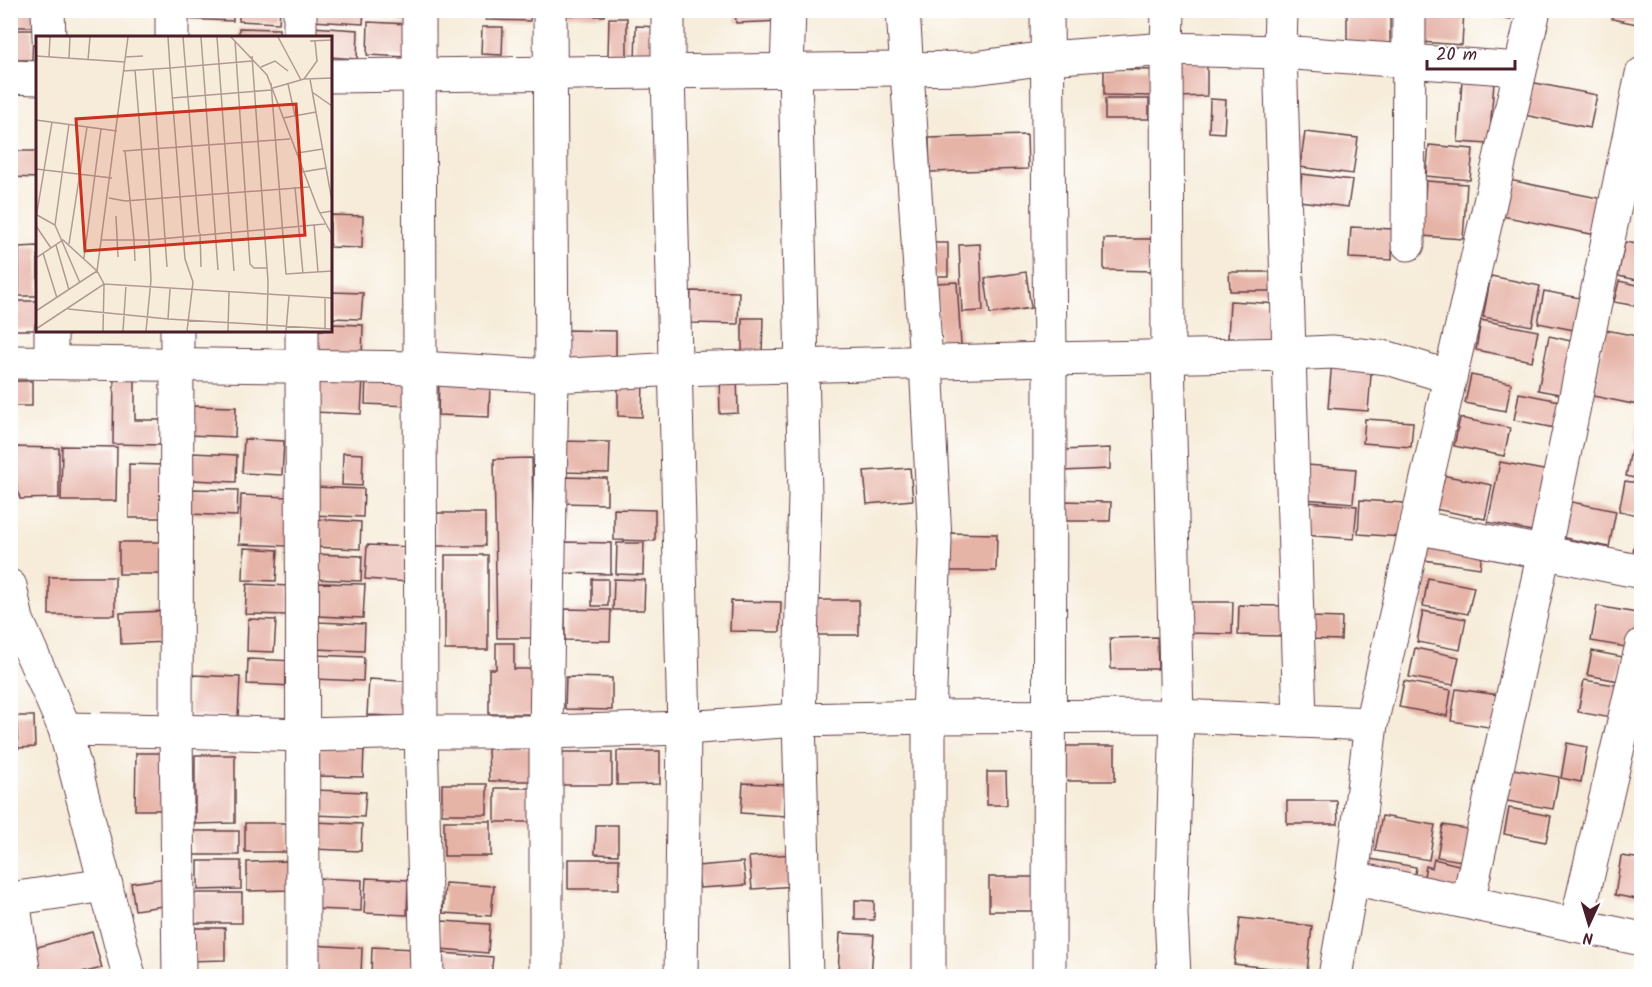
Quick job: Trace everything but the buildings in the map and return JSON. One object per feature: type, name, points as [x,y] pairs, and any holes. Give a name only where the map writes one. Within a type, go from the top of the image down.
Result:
[{"type":"street","points":[[48,10],[49,36]]},
{"type":"street","points":[[172,10],[172,36]]},
{"type":"street","points":[[300,10],[300,36]]},
{"type":"street","points":[[419,10],[421,732],[427,976]]},
{"type":"street","points":[[546,976],[546,732],[552,376],[550,10]]},
{"type":"street","points":[[668,10],[684,728],[681,976]]},
{"type":"street","points":[[789,10],[805,495],[799,720],[806,976]]},
{"type":"street","points":[[903,10],[935,540],[929,717],[929,976]]},
{"type":"street","points":[[1047,10],[1050,358],[1049,976]]},
{"type":"street","points":[[1168,10],[1168,357],[1177,716],[1171,914],[1174,976]]},
{"type":"street","points":[[1281,10],[1280,52],[1300,721]]},
{"type":"street","points":[[1408,244],[1409,10]]},
{"type":"street","points":[[1335,976],[1352,878],[1371,724],[1534,10]]},
{"type":"street","points":[[332,76],[974,68],[1047,58],[1167,49],[1280,52],[1520,69]]},
{"type":"street","points":[[1468,902],[1544,552],[1641,74]]},
{"type":"street","points":[[10,77],[36,78]]},
{"type":"street","points":[[51,332],[51,362]]},
{"type":"street","points":[[177,332],[176,731],[179,976]]},
{"type":"street","points":[[302,332],[303,976]]},
{"type":"street","points":[[10,362],[420,368],[552,376],[801,365],[1332,352],[1388,358],[1450,377]]},
{"type":"street","points":[[1416,527],[1641,572]]},
{"type":"street","points":[[10,586],[14,621],[66,729],[129,976]]},
{"type":"street","points":[[1576,925],[1641,645]]},
{"type":"street","points":[[66,729],[303,735],[546,732],[684,728],[799,720],[1049,716],[1177,716],[1371,724]]},
{"type":"street","points":[[1352,878],[1641,939]]},
{"type":"street","points":[[24,976],[12,899],[106,885]]}]
